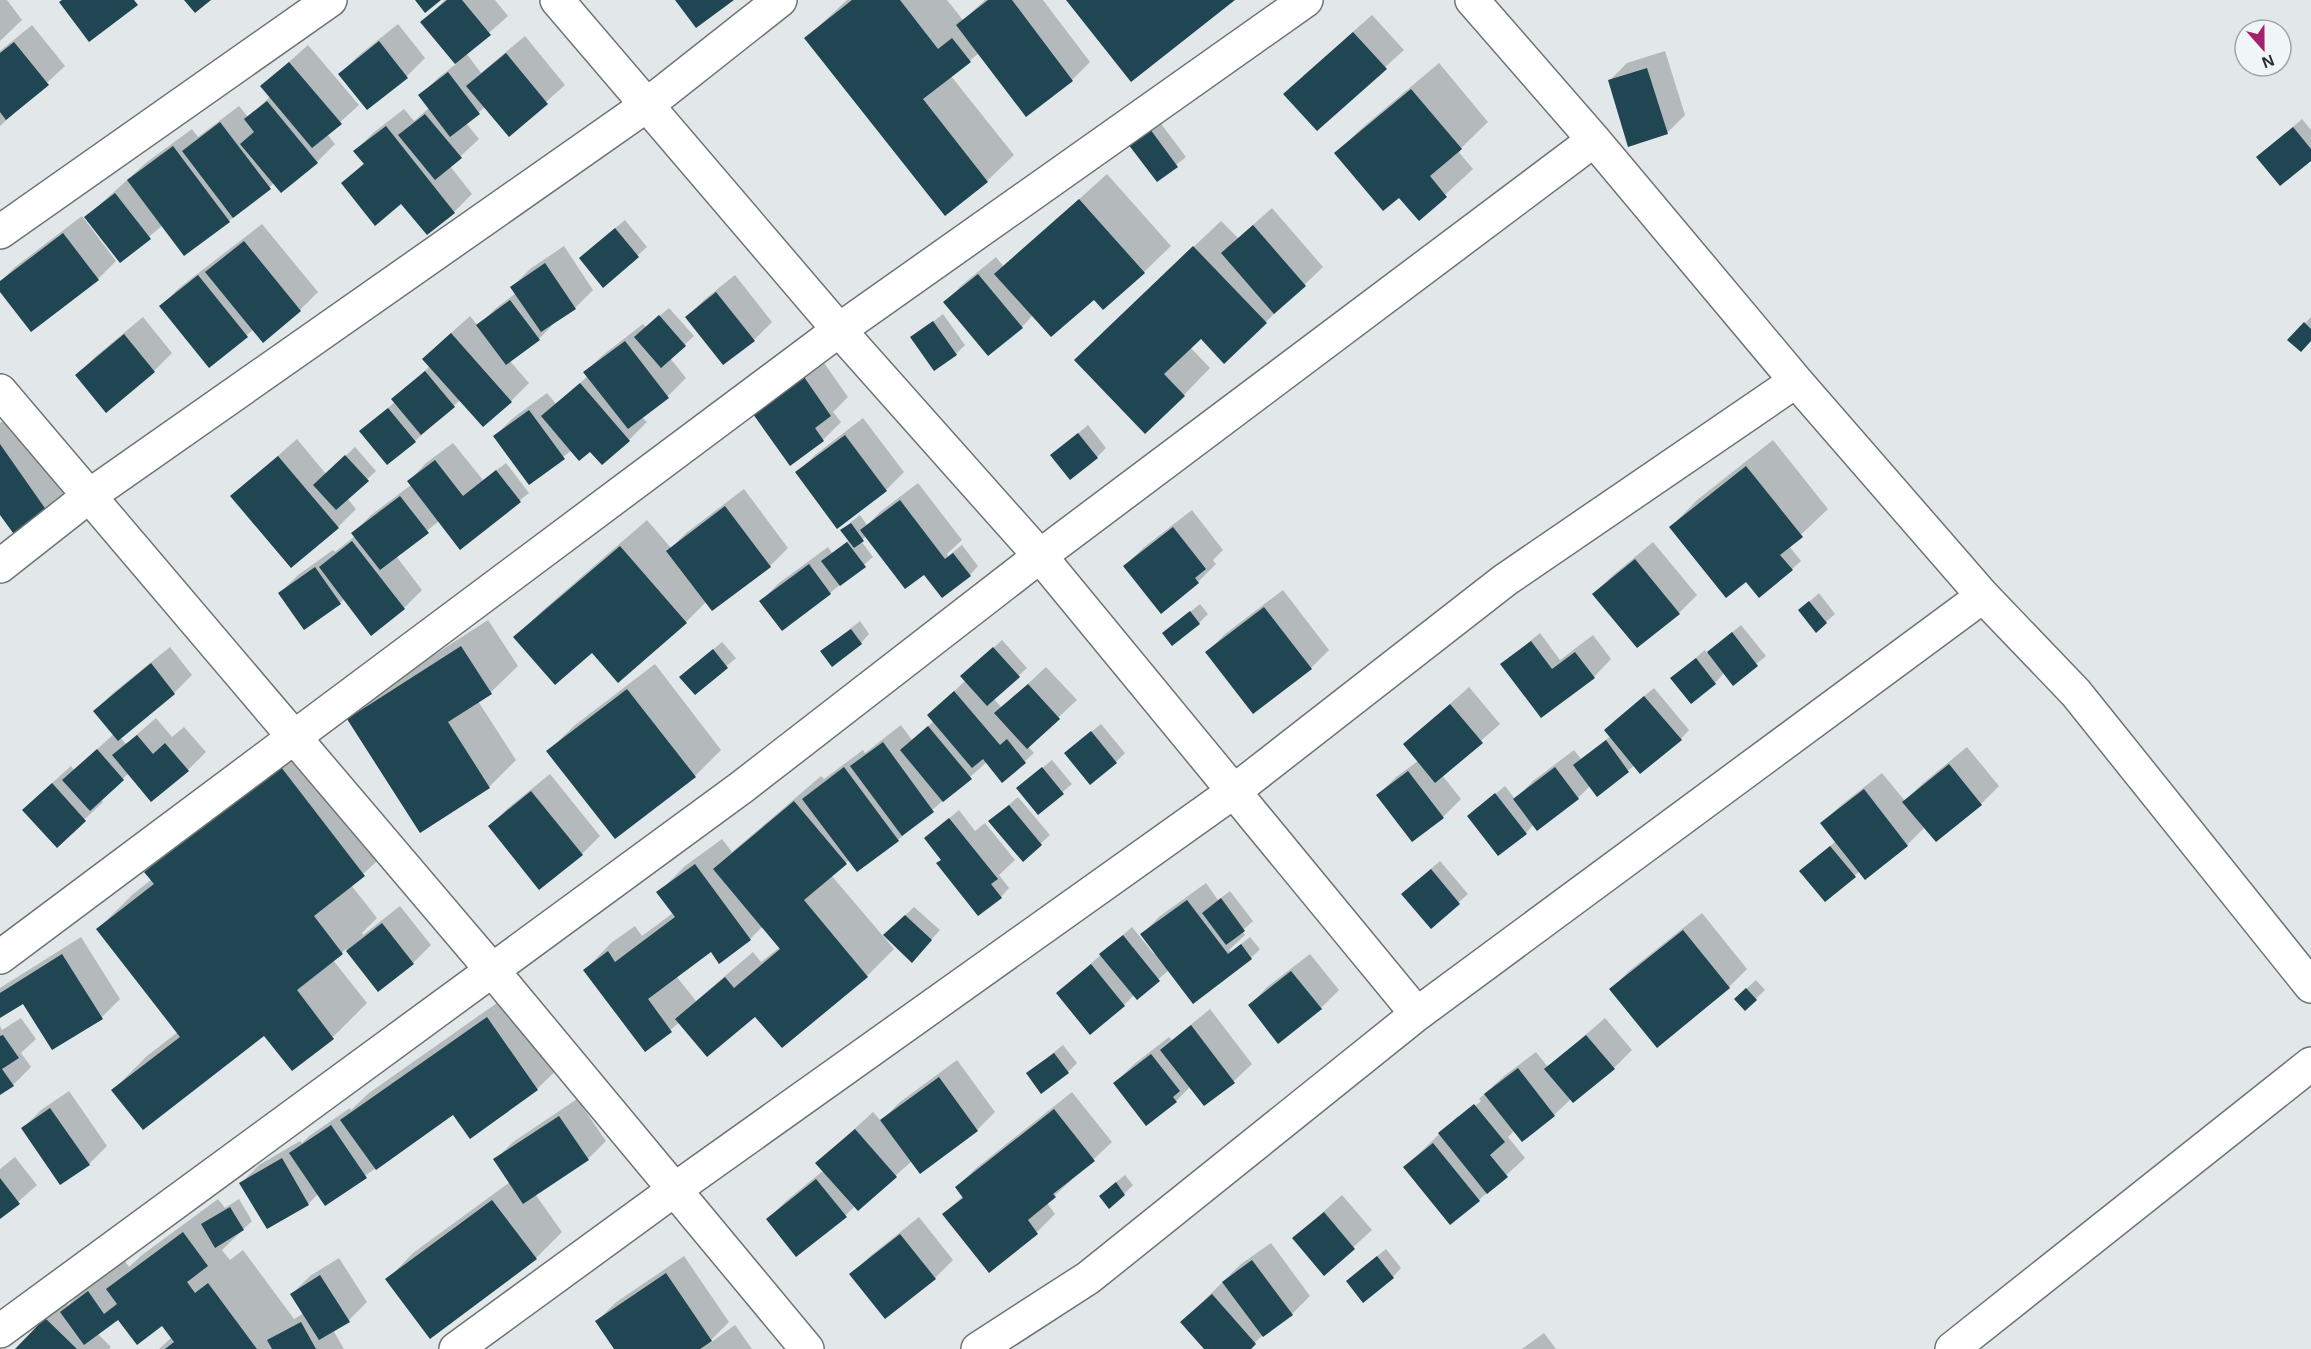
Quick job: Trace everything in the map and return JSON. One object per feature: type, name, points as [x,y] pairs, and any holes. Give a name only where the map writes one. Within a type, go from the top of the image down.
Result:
[{"type":"street","points":[[0,232],[330,0]]},
{"type":"street","points":[[557,0],[838,330],[1040,556],[1418,1014]]},
{"type":"street","points":[[0,566],[89,496],[647,105],[780,0]]},
{"type":"street","points":[[0,957],[838,330],[1306,0]]},
{"type":"street","points":[[1472,0],[1796,381],[1983,596],[2076,693],[2311,986]]},
{"type":"street","points":[[0,1332],[742,788],[1040,556],[1593,140]]},
{"type":"street","points":[[456,1349],[674,1190],[1233,792],[1505,580],[1796,381]]},
{"type":"street","points":[[0,391],[492,970],[807,1349]]},
{"type":"street","points":[[978,1349],[1088,1278],[1418,1014],[1983,596]]},
{"type":"street","points":[[1952,1349],[2311,1064]]},
{"type":"building","points":[[62,0],[134,0],[138,5],[89,42],[59,2]]},
{"type":"building","points":[[184,0],[211,0],[195,13]]},
{"type":"building","points":[[415,0],[441,0],[425,13]]},
{"type":"building","points":[[447,0],[462,0],[491,35],[455,64],[420,22]]},
{"type":"building","points":[[675,0],[734,0],[696,28]]},
{"type":"building","points":[[852,0],[900,0],[938,49],[952,38],[971,62],[923,99],[988,182],[945,216],[804,38]]},
{"type":"building","points":[[988,0],[1012,0],[1073,81],[1026,117],[956,25]]},
{"type":"building","points":[[1066,0],[1235,0],[1131,82]]},
{"type":"building","points":[[1353,32],[1387,69],[1317,131],[1283,94]]},
{"type":"building","points":[[379,41],[408,78],[367,110],[338,74]]},
{"type":"building","points":[[14,42],[49,85],[6,120],[0,112],[0,53]]},
{"type":"building","points":[[506,53],[548,104],[509,137],[466,86]]},
{"type":"building","points":[[289,62],[342,124],[312,148],[260,86]]},
{"type":"building","points":[[1647,68],[1668,134],[1628,147],[1608,80]]},
{"type":"building","points":[[448,72],[480,114],[450,137],[418,95]]},
{"type":"building","points":[[1411,89],[1462,149],[1430,176],[1447,197],[1419,221],[1399,198],[1383,211],[1334,153]]},
{"type":"building","points":[[267,101],[318,163],[281,193],[240,144],[254,132],[244,119]]},
{"type":"building","points":[[425,114],[462,158],[435,180],[398,135]]},
{"type":"building","points":[[220,122],[271,189],[233,218],[182,151]]},
{"type":"building","points":[[386,126],[455,213],[427,235],[401,204],[375,226],[341,183],[364,164],[353,151]]},
{"type":"building","points":[[2293,127],[2311,149],[2311,161],[2280,186],[2256,157]]},
{"type":"building","points":[[1150,129],[1178,167],[1157,182],[1128,144]]},
{"type":"building","points":[[173,146],[230,222],[184,256],[127,180]]},
{"type":"building","points":[[115,193],[151,239],[120,263],[84,217]]},
{"type":"building","points":[[1079,199],[1145,273],[1103,310],[1094,300],[1051,337],[994,274]]},
{"type":"building","points":[[1253,225],[1306,286],[1274,314],[1221,253]]},
{"type":"building","points":[[615,228],[639,257],[603,288],[579,258]]},
{"type":"building","points":[[63,233],[99,280],[31,332],[0,292],[0,281]]},
{"type":"building","points":[[244,241],[301,311],[263,343],[205,272]]},
{"type":"building","points":[[1193,246],[1267,323],[1224,364],[1201,339],[1164,374],[1185,396],[1145,434],[1074,360]]},
{"type":"building","points":[[545,263],[576,309],[541,332],[510,287]]},
{"type":"building","points":[[978,274],[1023,328],[988,356],[943,302]]},
{"type":"building","points":[[198,275],[248,337],[209,368],[159,306]]},
{"type":"building","points":[[716,292],[755,341],[723,365],[685,317]]},
{"type":"building","points":[[510,300],[540,340],[506,365],[476,325]]},
{"type":"building","points":[[659,315],[686,346],[661,368],[634,337]]},
{"type":"building","points":[[933,321],[957,355],[934,371],[910,337]]},
{"type":"building","points":[[2304,322],[2311,329],[2311,341],[2301,352],[2287,340]]},
{"type":"building","points":[[451,333],[512,402],[483,427],[422,359]]},
{"type":"building","points":[[124,334],[155,372],[106,413],[75,375]]},
{"type":"building","points":[[625,341],[669,398],[628,429],[583,372]]},
{"type":"building","points":[[425,371],[455,407],[421,435],[391,399]]},
{"type":"building","points":[[804,377],[831,416],[815,428],[824,441],[790,466],[753,414]]},
{"type":"building","points":[[580,383],[630,441],[602,465],[590,452],[579,461],[541,416]]},
{"type":"building","points":[[388,408],[416,442],[387,465],[359,431]]},
{"type":"building","points":[[529,410],[565,459],[529,485],[493,436]]},
{"type":"building","points":[[1078,433],[1098,458],[1070,480],[1050,455]]},
{"type":"building","points":[[845,435],[887,491],[837,529],[795,472]]},
{"type":"building","points":[[0,444],[49,514],[16,537],[0,515]]},
{"type":"building","points":[[345,455],[369,481],[336,510],[313,485]]},
{"type":"building","points":[[278,456],[339,528],[291,568],[230,496]]},
{"type":"building","points":[[435,460],[463,496],[496,470],[521,502],[460,550],[407,481]]},
{"type":"building","points":[[1746,466],[1803,537],[1780,555],[1793,570],[1759,598],[1746,582],[1726,598],[1669,527]]},
{"type":"building","points":[[400,496],[429,533],[380,570],[351,533]]},
{"type":"building","points":[[900,500],[945,559],[953,553],[971,576],[942,598],[924,575],[905,589],[860,530]]},
{"type":"building","points":[[725,506],[771,567],[712,611],[666,551]]},
{"type":"building","points":[[851,523],[864,541],[854,548],[840,530]]},
{"type":"building","points":[[1173,527],[1206,569],[1195,578],[1199,583],[1161,614],[1123,566]]},
{"type":"building","points":[[352,541],[405,609],[371,636],[319,567]]},
{"type":"building","points":[[847,542],[866,567],[840,586],[821,561]]},
{"type":"building","points":[[620,546],[687,623],[618,683],[592,653],[555,685],[513,637]]},
{"type":"building","points":[[1635,559],[1680,614],[1637,648],[1592,594]]},
{"type":"building","points":[[809,564],[831,594],[782,631],[759,601]]},
{"type":"building","points":[[315,567],[341,604],[304,630],[278,593]]},
{"type":"building","points":[[1809,601],[1827,623],[1816,633],[1798,610]]},
{"type":"building","points":[[1264,607],[1312,669],[1253,714],[1205,652]]},
{"type":"building","points":[[1190,611],[1200,624],[1172,646],[1162,633]]},
{"type":"building","points":[[851,629],[862,644],[832,667],[820,651]]},
{"type":"building","points":[[1732,632],[1758,666],[1733,686],[1707,652]]},
{"type":"building","points":[[1531,641],[1552,669],[1575,652],[1595,678],[1541,718],[1500,664]]},
{"type":"building","points":[[461,646],[492,694],[448,722],[490,788],[420,833],[347,719]]},
{"type":"building","points":[[993,647],[1020,677],[987,706],[960,676]]},
{"type":"building","points":[[713,649],[728,668],[695,695],[679,677]]},
{"type":"building","points":[[1696,658],[1716,684],[1691,704],[1670,678]]},
{"type":"building","points":[[151,663],[175,694],[118,741],[93,711]]},
{"type":"building","points":[[1028,684],[1060,719],[1027,749],[994,713]]},
{"type":"building","points":[[627,689],[696,777],[615,839],[546,751]]},
{"type":"building","points":[[954,691],[1000,745],[1007,739],[1026,763],[1002,783],[983,759],[972,768],[927,715]]},
{"type":"building","points":[[1644,696],[1682,740],[1640,774],[1604,730]]},
{"type":"building","points":[[1450,704],[1483,743],[1435,783],[1403,744]]},
{"type":"building","points":[[928,726],[972,779],[943,802],[900,750]]},
{"type":"building","points":[[1091,731],[1117,763],[1090,785],[1064,753]]},
{"type":"building","points":[[137,735],[153,754],[165,743],[189,771],[151,802],[112,755]]},
{"type":"building","points":[[1606,740],[1629,772],[1597,797],[1573,765]]},
{"type":"building","points":[[883,742],[934,812],[902,836],[850,766]]},
{"type":"building","points":[[97,749],[124,780],[90,811],[62,780]]},
{"type":"building","points":[[1949,764],[1982,805],[1936,842],[1902,802]]},
{"type":"building","points":[[281,767],[365,876],[314,916],[343,954],[297,990],[334,1039],[292,1071],[264,1036],[143,1130],[111,1090],[180,1037],[96,929],[154,884],[144,872]]},
{"type":"building","points":[[844,767],[899,841],[857,872],[802,799]]},
{"type":"building","points":[[1042,767],[1064,794],[1038,815],[1016,788]]},
{"type":"building","points":[[1555,767],[1579,799],[1537,831],[1513,799]]},
{"type":"building","points":[[1408,771],[1444,818],[1412,842],[1376,795]]},
{"type":"building","points":[[52,783],[86,821],[57,848],[22,810]]},
{"type":"building","points":[[1864,789],[1908,846],[1865,880],[1820,823]]},
{"type":"building","points":[[531,791],[583,855],[539,890],[488,826]]},
{"type":"building","points":[[1495,793],[1527,834],[1498,856],[1467,816]]},
{"type":"building","points":[[794,801],[847,864],[804,900],[868,977],[782,1048],[755,1017],[707,1057],[675,1019],[725,977],[734,988],[780,949],[713,869]]},
{"type":"building","points":[[1009,805],[1042,845],[1023,862],[988,821]]},
{"type":"building","points":[[949,818],[998,879],[991,884],[1002,898],[978,916],[936,863],[941,860],[924,838]]},
{"type":"building","points":[[1830,846],[1856,877],[1825,902],[1799,871]]},
{"type":"building","points":[[695,864],[751,940],[719,964],[711,952],[648,999],[672,1032],[645,1052],[583,970],[608,951],[615,962],[675,917],[656,892]]},
{"type":"building","points":[[1431,869],[1460,904],[1431,929],[1401,894]]},
{"type":"building","points":[[1221,898],[1245,931],[1226,945],[1202,913]]},
{"type":"building","points":[[1187,900],[1228,954],[1241,944],[1252,959],[1193,1004],[1140,934]]},
{"type":"building","points":[[905,915],[932,940],[912,963],[883,935]]},
{"type":"building","points":[[382,923],[414,964],[378,992],[346,951]]},
{"type":"building","points":[[1683,930],[1730,988],[1657,1048],[1609,989]]},
{"type":"building","points":[[1123,935],[1160,981],[1137,1000],[1099,954]]},
{"type":"building","points":[[62,954],[103,1019],[52,1050],[23,1004],[0,1018],[0,993]]},
{"type":"building","points":[[1091,964],[1125,1006],[1090,1035],[1056,993]]},
{"type":"building","points":[[1291,971],[1322,1009],[1278,1044],[1248,1005]]},
{"type":"building","points":[[1746,988],[1757,1000],[1745,1011],[1734,999]]},
{"type":"building","points":[[487,1017],[538,1090],[470,1139],[453,1115],[376,1170],[340,1120]]},
{"type":"building","points":[[1191,1025],[1235,1083],[1204,1106],[1160,1050]]},
{"type":"building","points":[[3,1035],[19,1058],[2,1069],[14,1086],[0,1095],[0,1036]]},
{"type":"building","points":[[1586,1035],[1615,1069],[1573,1103],[1544,1069]]},
{"type":"building","points":[[1054,1053],[1069,1073],[1041,1094],[1026,1073]]},
{"type":"building","points":[[1151,1054],[1180,1091],[1173,1097],[1177,1102],[1146,1126],[1113,1083]]},
{"type":"building","points":[[1518,1068],[1555,1116],[1522,1142],[1484,1094]]},
{"type":"building","points":[[939,1077],[978,1131],[920,1174],[880,1120]]},
{"type":"building","points":[[1474,1104],[1505,1142],[1490,1155],[1508,1177],[1487,1194],[1438,1133]]},
{"type":"building","points":[[50,1108],[90,1165],[60,1185],[21,1128]]},
{"type":"building","points":[[1054,1109],[1095,1161],[1053,1194],[1056,1197],[1028,1220],[1038,1234],[989,1273],[942,1214],[963,1198],[955,1187]]},
{"type":"building","points":[[559,1116],[589,1160],[523,1204],[493,1159]]},
{"type":"building","points":[[331,1125],[367,1178],[325,1206],[289,1153]]},
{"type":"building","points":[[855,1129],[897,1177],[858,1211],[815,1163]]},
{"type":"building","points":[[1433,1143],[1480,1201],[1450,1225],[1403,1167]]},
{"type":"building","points":[[282,1158],[309,1205],[267,1229],[239,1183]]},
{"type":"building","points":[[0,1178],[20,1204],[0,1219]]},
{"type":"building","points":[[816,1179],[847,1217],[796,1257],[766,1219]]},
{"type":"building","points":[[1116,1182],[1125,1195],[1109,1209],[1099,1196]]},
{"type":"building","points":[[492,1200],[537,1259],[430,1339],[385,1279]]},
{"type":"building","points":[[230,1207],[244,1230],[215,1248],[201,1224]]},
{"type":"building","points":[[1324,1212],[1355,1249],[1324,1276],[1292,1238]]},
{"type":"building","points":[[183,1232],[208,1266],[187,1282],[195,1293],[208,1283],[257,1349],[165,1349],[174,1342],[162,1326],[137,1345],[118,1320],[84,1345],[60,1312],[88,1291],[104,1314],[117,1304],[106,1289]]},
{"type":"building","points":[[900,1234],[936,1279],[885,1319],[849,1274]]},
{"type":"building","points":[[1377,1256],[1394,1278],[1363,1303],[1346,1281]]},
{"type":"building","points":[[1252,1260],[1293,1315],[1263,1337],[1222,1282]]},
{"type":"building","points":[[666,1273],[712,1341],[700,1349],[614,1349],[595,1321]]},
{"type":"building","points":[[320,1275],[350,1322],[319,1340],[290,1294]]},
{"type":"building","points":[[1212,1294],[1256,1344],[1251,1349],[1204,1349],[1180,1322]]},
{"type":"building","points":[[45,1318],[77,1349],[15,1349]]},
{"type":"building","points":[[301,1322],[316,1349],[272,1349],[267,1340]]}]
